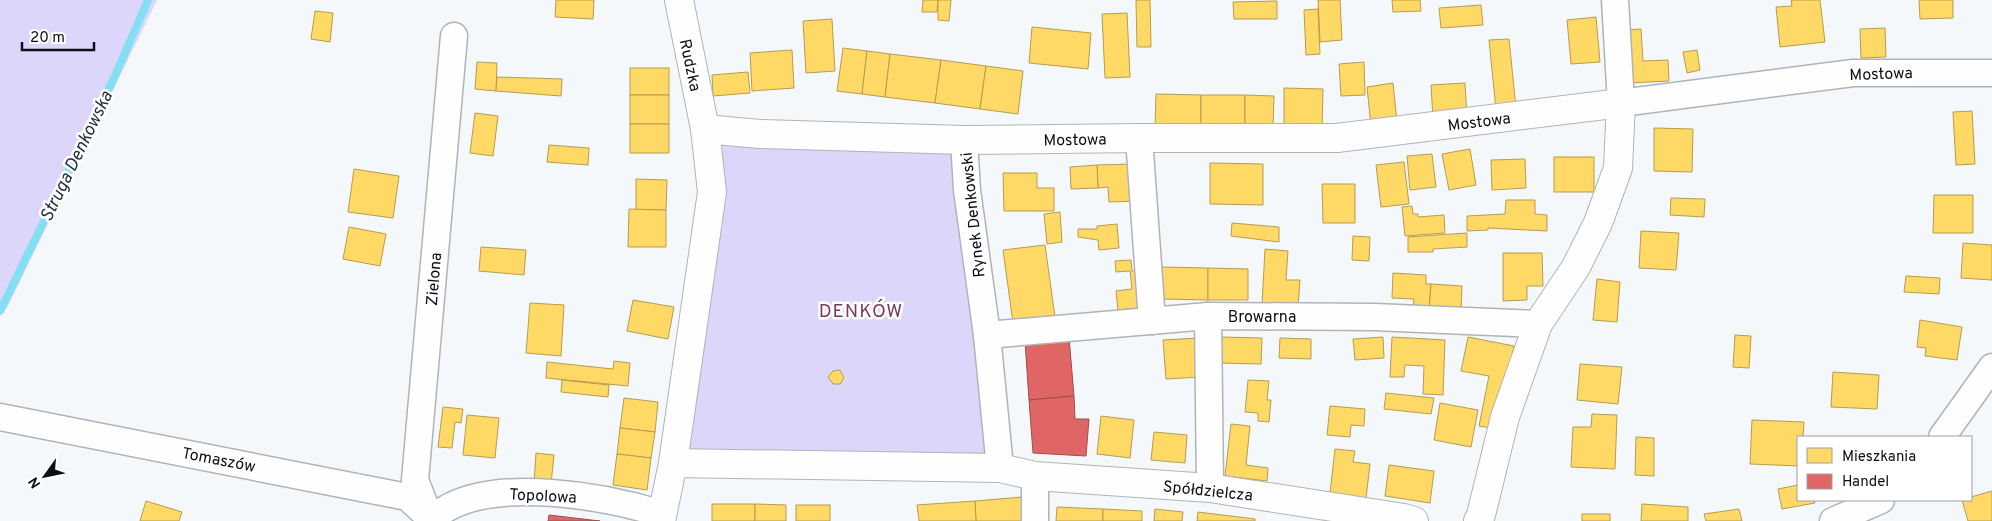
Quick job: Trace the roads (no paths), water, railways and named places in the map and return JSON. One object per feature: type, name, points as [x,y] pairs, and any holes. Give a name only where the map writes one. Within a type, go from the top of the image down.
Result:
[{"type":"street","name":"Rudzka","points":[[679,0],[704,129]]},
{"type":"street","points":[[1478,521],[1505,416],[1538,324],[1576,267],[1598,223],[1618,168],[1620,104],[1615,0]]},
{"type":"street","name":"Zielona","points":[[429,520],[415,480],[454,36]]},
{"type":"street","name":"Mostowa","points":[[964,140],[1337,138],[1620,104],[1853,73],[1992,73]]},
{"type":"street","name":"Rynek Denkowski","points":[[704,129],[760,134],[964,140],[967,190],[987,335],[1000,468]]},
{"type":"street","points":[[662,518],[673,463],[712,192],[704,129]]},
{"type":"street","points":[[1139,138],[1152,321]]},
{"type":"street","points":[[1208,316],[1210,488]]},
{"type":"street","name":"Browarna","points":[[987,335],[1208,316],[1374,317],[1538,324]]},
{"type":"street","points":[[1943,436],[1992,368]]},
{"type":"street","name":"Tomaszów","points":[[0,417],[407,497],[429,520]]},
{"type":"street","points":[[673,463],[1000,468]]},
{"type":"street","name":"Spółdzielcza","points":[[1000,468],[1035,476],[1210,488],[1414,521]]},
{"type":"street","points":[[1035,476],[1036,521]]},
{"type":"street","name":"Topolowa","points":[[429,520],[453,504],[474,497],[510,492],[568,495],[631,504],[662,518]]},
{"type":"street","points":[[1833,521],[1879,501]]},
{"type":"waterway","name":"Struga Denkowska","points":[[0,311],[114,78],[148,0]]},
{"type":"district","name":"DENKÓW","points":[[861,310]]}]
